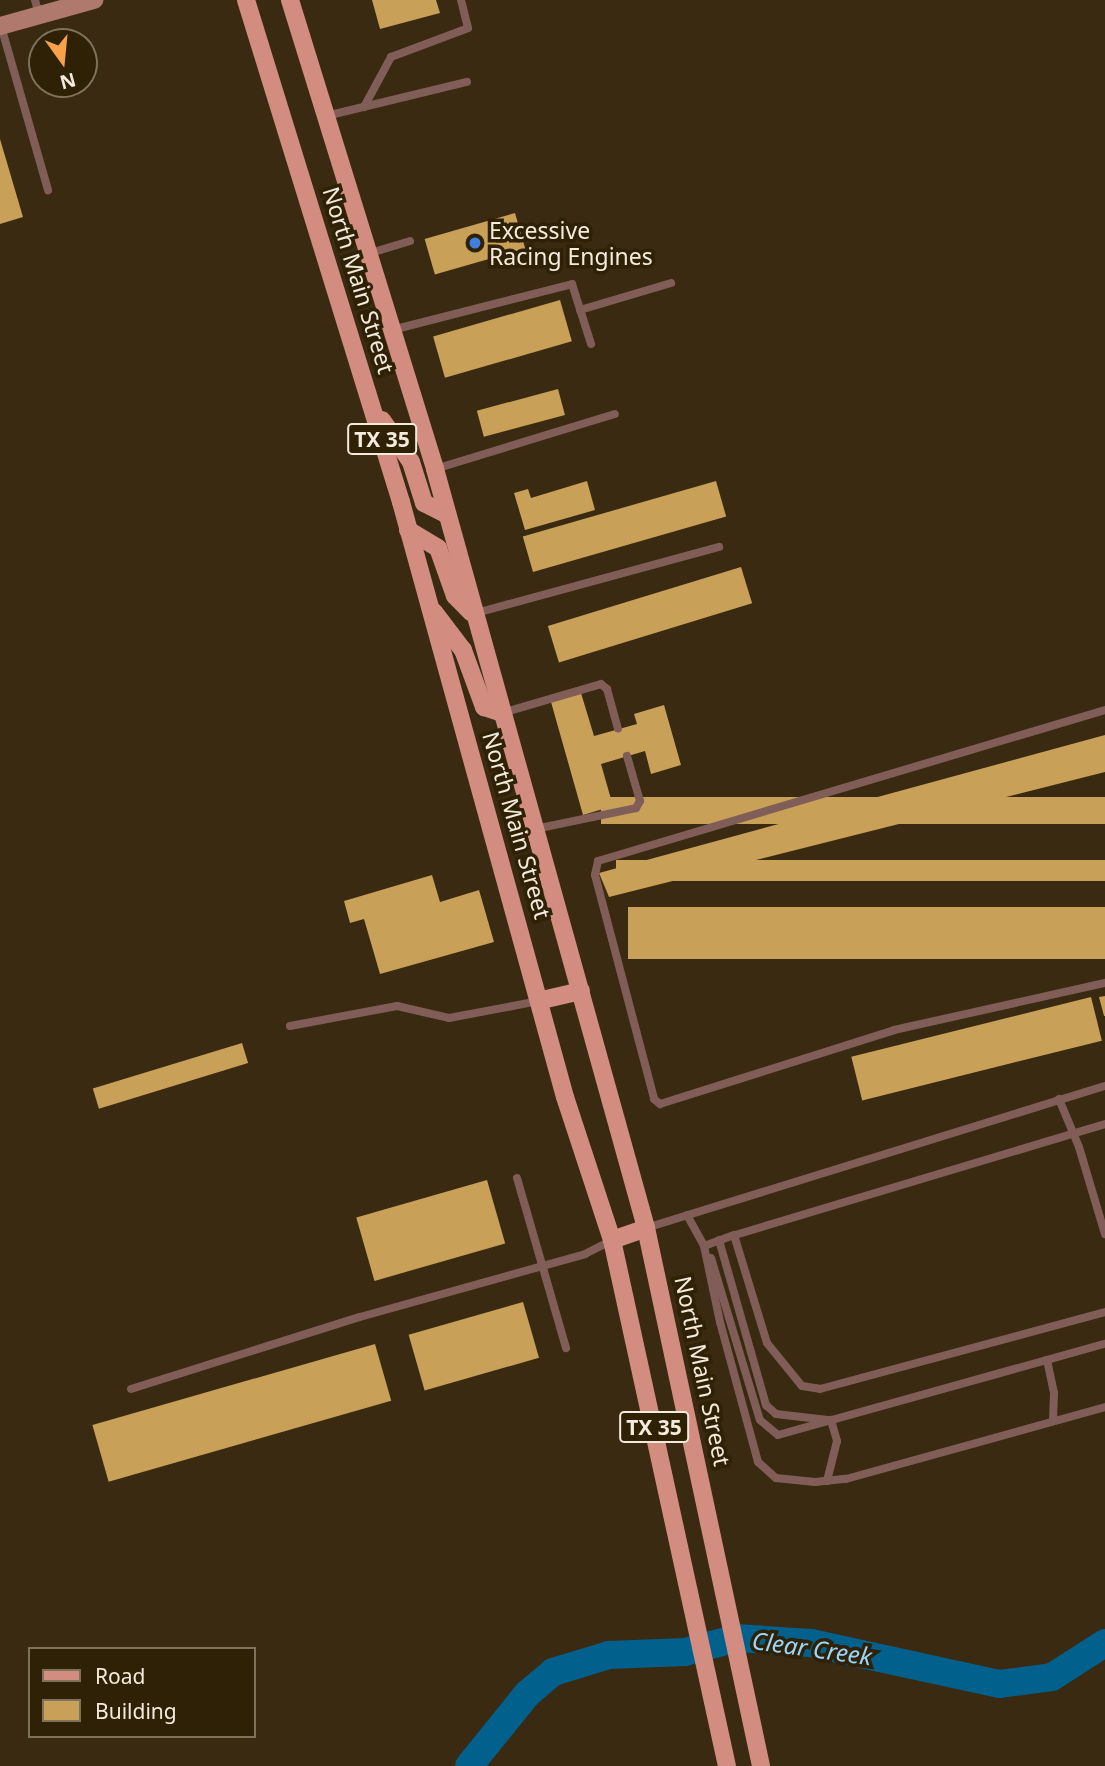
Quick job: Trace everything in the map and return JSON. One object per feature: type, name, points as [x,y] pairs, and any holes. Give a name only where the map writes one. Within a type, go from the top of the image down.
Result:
[{"type":"main road","name":"North Main Street","points":[[246,0],[372,405],[542,1000],[565,1097],[612,1240],[727,1766]]},
{"type":"main road","name":"North Main Street","points":[[290,0],[435,469],[646,1228],[761,1766]]},
{"type":"main road","points":[[372,405],[411,462],[424,503],[446,514]]},
{"type":"main road","points":[[408,530],[438,548],[455,596],[474,614]]},
{"type":"main road","points":[[430,607],[463,650],[484,707],[502,713]]},
{"type":"main road","points":[[542,1000],[581,990]]},
{"type":"main road","points":[[612,1240],[646,1228]]},
{"type":"street","points":[[1,26],[37,8],[94,0]]},
{"type":"lane","points":[[364,107],[391,57],[468,29],[461,0]]},
{"type":"lane","points":[[1,26],[48,190]]},
{"type":"lane","points":[[326,116],[467,82]]},
{"type":"lane","points":[[367,254],[410,241]]},
{"type":"lane","points":[[580,310],[671,283]]},
{"type":"lane","points":[[393,330],[572,284],[591,344]]},
{"type":"lane","points":[[435,469],[615,414]]},
{"type":"lane","points":[[474,614],[719,547]]},
{"type":"lane","points":[[502,713],[601,684],[607,689],[618,729]]},
{"type":"lane","points":[[1105,710],[598,861],[595,875],[654,1099],[660,1104],[894,1030],[1105,982]]},
{"type":"lane","points":[[536,829],[636,808],[640,801],[627,757]]},
{"type":"lane","points":[[290,1026],[397,1006],[449,1018],[542,1000]]},
{"type":"lane","points":[[646,1228],[1105,1086]]},
{"type":"lane","points":[[1059,1099],[1070,1134],[1079,1147],[1105,1234]]},
{"type":"lane","points":[[705,1246],[1105,1124]]},
{"type":"lane","points":[[517,1178],[566,1349]]},
{"type":"lane","points":[[687,1215],[720,1277],[760,1420],[778,1434],[1105,1343]]},
{"type":"lane","points":[[734,1235],[767,1343],[802,1386],[820,1389],[1105,1312]]},
{"type":"lane","points":[[131,1389],[585,1255],[612,1240]]},
{"type":"lane","points":[[719,1240],[766,1405],[776,1413],[831,1420]]},
{"type":"lane","points":[[705,1246],[720,1322],[758,1462],[776,1478],[827,1481],[1105,1407]]},
{"type":"lane","points":[[1047,1360],[1054,1393],[1053,1421]]},
{"type":"lane","points":[[827,1481],[837,1441],[831,1420]]},
{"type":"building","points":[[372,0],[436,0],[440,13],[380,29]]},
{"type":"building","points":[[0,139],[23,217],[0,224]]},
{"type":"building","name":"Excessive Racing Engines","points":[[515,213],[525,249],[435,274],[425,239]]},
{"type":"building","points":[[560,300],[572,341],[445,378],[433,336]]},
{"type":"building","points":[[558,389],[565,415],[484,437],[477,411]]},
{"type":"building","points":[[587,481],[595,510],[525,530],[514,493],[528,489],[531,498]]},
{"type":"building","points":[[716,481],[726,517],[533,572],[523,536]]},
{"type":"building","points":[[741,567],[752,603],[559,662],[548,626]]},
{"type":"building","points":[[581,693],[594,736],[637,724],[634,714],[664,705],[681,765],[651,774],[645,751],[601,764],[613,806],[583,815],[551,702]]},
{"type":"building","points":[[1105,735],[1105,772],[609,897],[599,873]]},
{"type":"building","points":[[601,797],[1105,797],[1105,824],[601,824]]},
{"type":"building","points":[[616,860],[1105,860],[1105,881],[616,881]]},
{"type":"building","points":[[432,875],[440,902],[479,890],[494,942],[380,974],[364,919],[350,923],[344,901]]},
{"type":"building","points":[[628,907],[1105,907],[1105,959],[628,959]]},
{"type":"building","points":[[1105,996],[1105,1016],[1104,1016],[1099,997]]},
{"type":"building","points":[[1091,997],[1102,1041],[862,1100],[851,1057]]},
{"type":"building","points":[[242,1043],[248,1063],[99,1109],[93,1089]]},
{"type":"building","points":[[487,1180],[505,1243],[374,1281],[356,1217]]},
{"type":"building","points":[[523,1302],[539,1358],[425,1391],[409,1335]]},
{"type":"building","points":[[375,1344],[391,1401],[109,1482],[92,1425]]},
{"type":"waterway","name":"Clear Creek","points":[[469,1766],[527,1694],[553,1672],[609,1655],[685,1652],[737,1638],[811,1643],[999,1684],[1052,1677],[1105,1643]]},
{"type":"place","name":"Excessive Racing Engines","points":[[475,243]]}]
